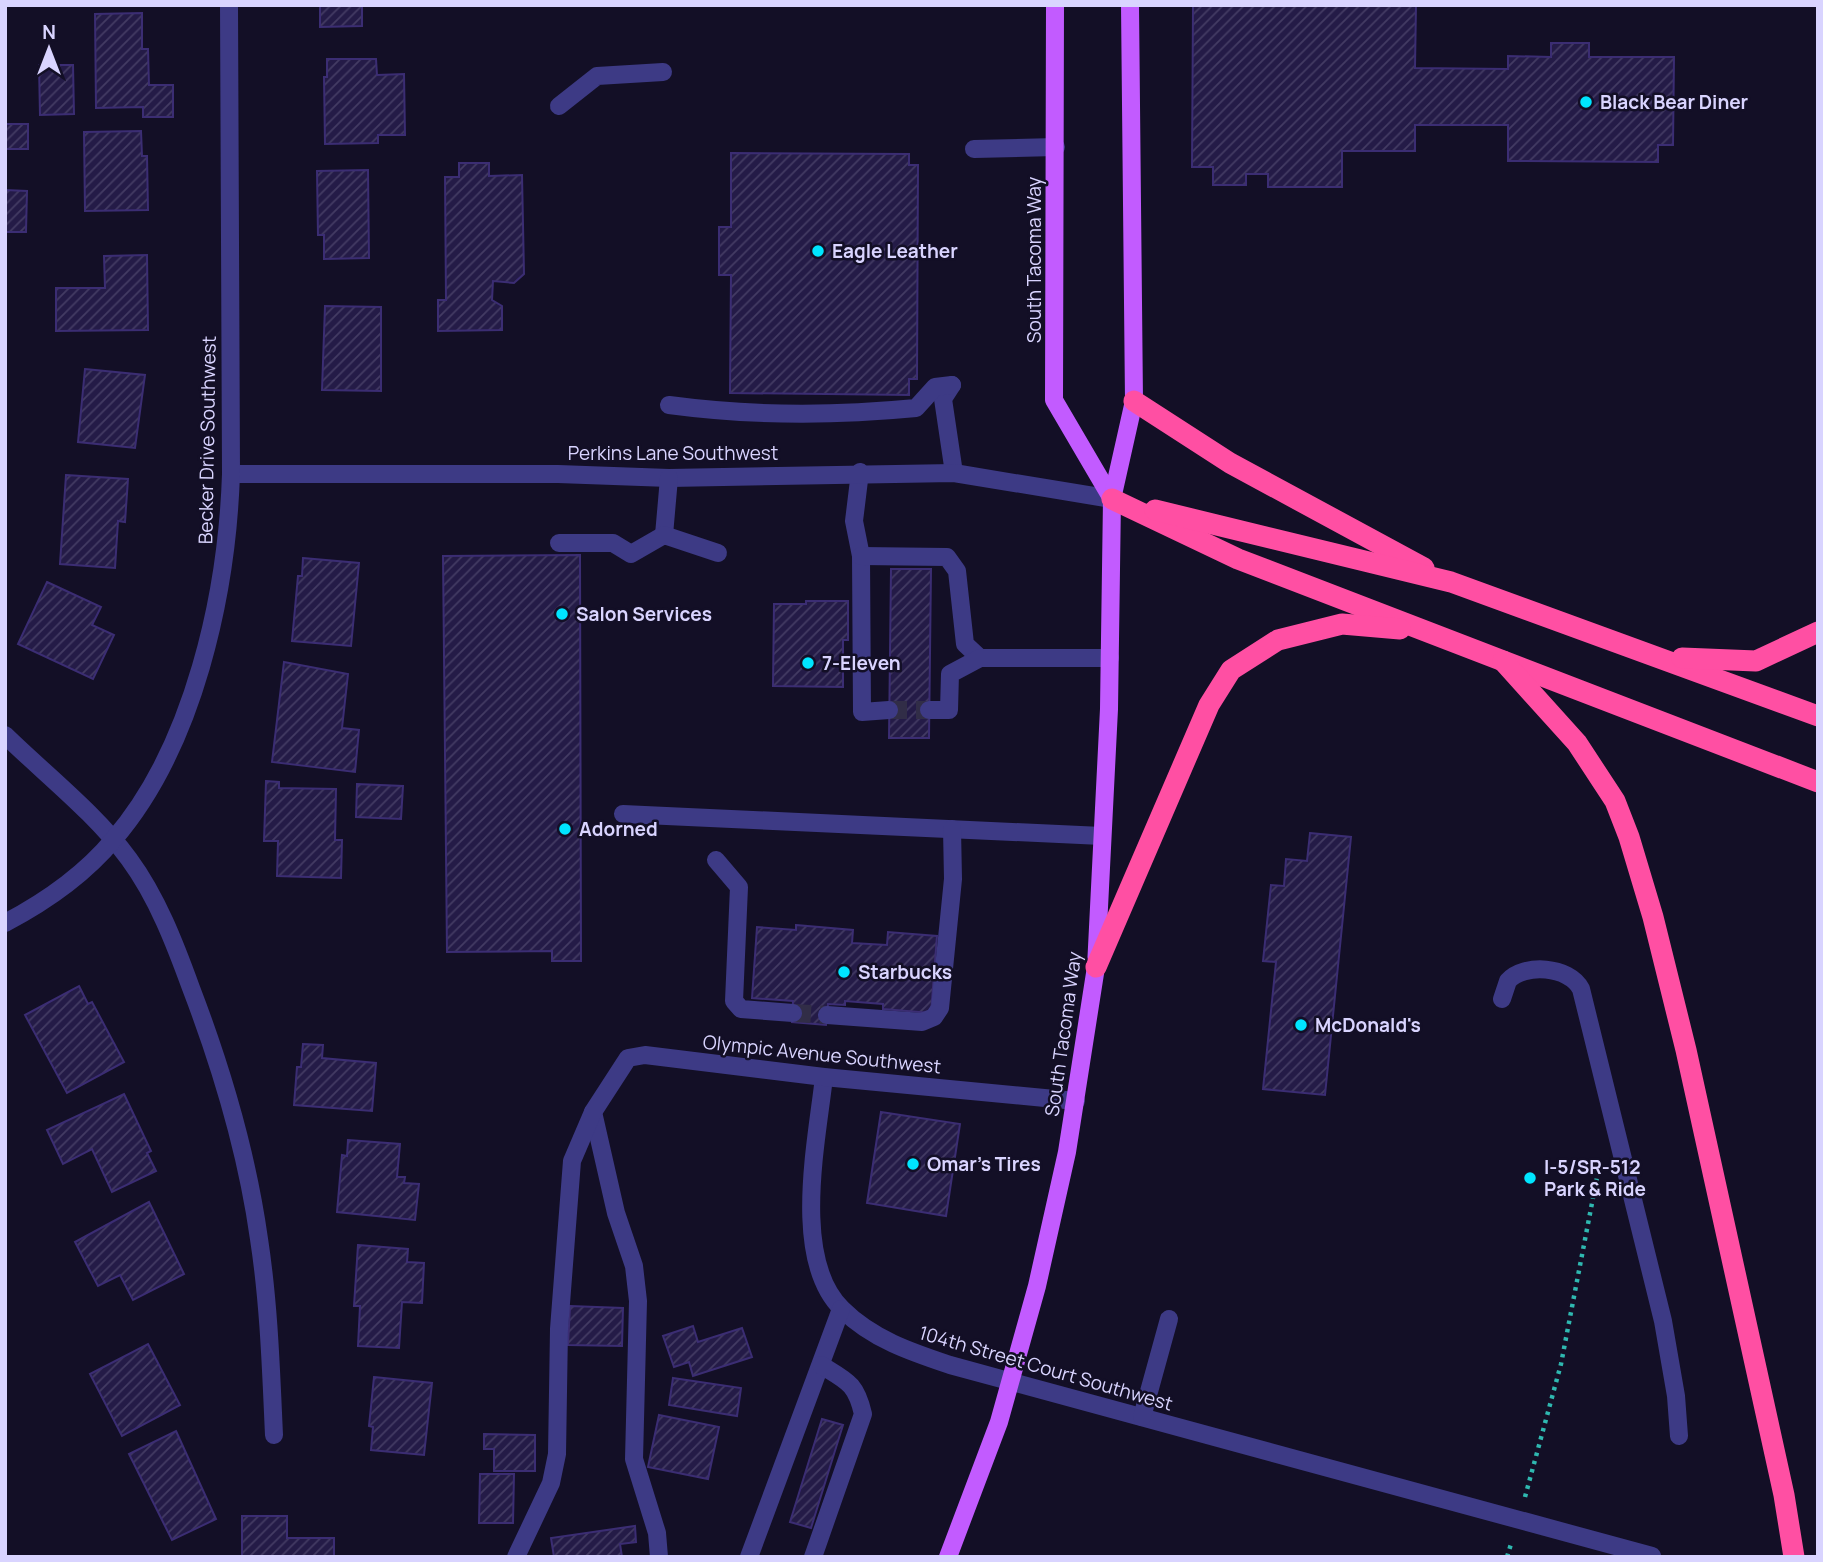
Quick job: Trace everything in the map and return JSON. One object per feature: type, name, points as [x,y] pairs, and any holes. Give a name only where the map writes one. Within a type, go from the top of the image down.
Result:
[{"type":"highway","points":[[1135,401],[1230,463],[1451,582]]},
{"type":"highway","points":[[1112,499],[1451,582],[1818,716]]},
{"type":"highway","points":[[1112,499],[1238,559],[1818,782]]},
{"type":"highway","points":[[1096,967],[1209,705],[1231,670],[1278,640],[1342,624],[1426,632]]},
{"type":"highway","points":[[1662,657],[1756,661],[1818,632]]},
{"type":"highway","points":[[1503,661],[1577,743],[1615,802],[1642,878],[1686,1050],[1781,1483],[1794,1557]]},
{"type":"main road","name":"South Tacoma Way","points":[[1055,5],[1054,400],[1112,499]]},
{"type":"main road","name":"South Tacoma Way","points":[[948,1557],[986,1459],[1011,1382],[1052,1221],[1076,1101],[1096,967],[1110,657],[1112,499],[1135,401],[1130,5]]},
{"type":"street","name":"Becker Drive Southwest","points":[[5,923],[68,882],[114,840],[158,772],[199,670],[223,565],[231,474],[229,5]]},
{"type":"street","points":[[559,106],[597,76],[663,72]]},
{"type":"street","points":[[974,149],[1056,147]]},
{"type":"street","points":[[669,405],[728,413],[852,414],[916,408],[935,387],[952,385],[943,399],[954,473]]},
{"type":"street","name":"Perkins Lane Southwest","points":[[231,474],[558,474],[669,478],[860,472],[954,473],[1112,499]]},
{"type":"street","points":[[860,472],[854,521],[862,556],[862,712],[889,710]]},
{"type":"street","points":[[664,535],[669,478]]},
{"type":"street","points":[[559,543],[613,543],[631,554],[664,535],[718,553]]},
{"type":"street","points":[[862,556],[947,557],[957,571],[965,644],[980,657]]},
{"type":"street","points":[[929,710],[949,710],[950,674],[980,657],[1110,657]]},
{"type":"street","points":[[5,735],[114,840],[143,881],[172,939],[212,1046],[247,1169],[261,1250],[274,1435]]},
{"type":"street","points":[[624,814],[1102,836]]},
{"type":"street","points":[[827,1015],[922,1022],[934,1017],[940,1008],[953,880],[952,829]]},
{"type":"street","points":[[716,860],[739,887],[734,1001],[741,1009],[793,1013]]},
{"type":"street","points":[[1502,999],[1511,978],[1528,970],[1566,974],[1581,989],[1663,1321],[1676,1396],[1679,1436]]},
{"type":"street","name":"Olympic Avenue Southwest","points":[[516,1557],[551,1483],[556,1454],[559,1329],[572,1161],[593,1112],[628,1058],[645,1055],[824,1077],[1076,1101]]},
{"type":"street","name":"104th Street Court Southwest","points":[[824,1077],[815,1169],[814,1238],[821,1277],[841,1309],[876,1336],[902,1348],[1011,1382],[1652,1556]]},
{"type":"street","points":[[593,1112],[616,1213],[634,1266],[638,1301],[634,1459],[657,1533],[659,1557]]},
{"type":"street","points":[[749,1557],[841,1309]]},
{"type":"street","points":[[1142,1417],[1169,1319]]},
{"type":"street","points":[[813,1557],[863,1414],[858,1392],[849,1382],[821,1365]]},
{"type":"path","points":[[1525,1498],[1561,1364],[1598,1172]]},
{"type":"building","points":[[320,5],[362,5],[362,26],[320,27]]},
{"type":"building","points":[[1416,5],[1415,68],[1508,69],[1508,56],[1551,57],[1551,43],[1589,43],[1589,57],[1674,57],[1673,145],[1658,145],[1658,162],[1508,161],[1508,125],[1415,125],[1415,151],[1342,151],[1342,187],[1268,187],[1268,174],[1246,174],[1246,185],[1213,185],[1213,167],[1192,167],[1193,6]]},
{"type":"building","points":[[142,13],[142,49],[148,49],[149,85],[173,85],[173,117],[143,117],[143,107],[96,108],[95,14]]},
{"type":"building","points":[[327,59],[376,59],[377,75],[404,74],[405,135],[378,135],[378,143],[325,144],[324,77],[327,77]]},
{"type":"building","points":[[39,65],[73,65],[74,114],[40,115]]},
{"type":"building","points":[[5,124],[28,124],[28,149],[5,149]]},
{"type":"building","points":[[141,131],[142,156],[147,156],[148,210],[85,211],[84,132]]},
{"type":"building","name":"Eagle Leather","points":[[731,153],[909,154],[909,165],[918,165],[917,379],[909,379],[909,395],[730,393],[731,275],[719,275],[719,227],[731,227]]},
{"type":"building","points":[[459,163],[489,163],[489,176],[522,175],[524,274],[514,283],[493,281],[492,300],[502,306],[502,330],[438,331],[438,300],[446,300],[445,177],[459,177]]},
{"type":"building","points":[[368,170],[369,258],[324,259],[324,235],[318,235],[317,171]]},
{"type":"building","points":[[5,190],[27,191],[26,232],[5,232]]},
{"type":"building","points":[[147,255],[148,330],[56,331],[56,288],[105,288],[104,256]]},
{"type":"building","points":[[325,306],[381,307],[381,391],[322,390]]},
{"type":"building","points":[[85,369],[145,375],[135,448],[78,442]]},
{"type":"building","points":[[66,475],[128,479],[125,522],[118,521],[115,568],[60,564]]},
{"type":"building","points":[[580,555],[581,961],[552,961],[552,951],[447,952],[443,556]]},
{"type":"building","points":[[303,558],[359,563],[351,646],[292,641],[298,576],[302,576]]},
{"type":"building","points":[[891,569],[931,569],[929,738],[889,738]]},
{"type":"building","points":[[47,582],[101,607],[92,625],[114,635],[93,679],[18,644]]},
{"type":"building","name":"7-Eleven","points":[[806,601],[848,601],[848,640],[843,640],[843,687],[773,686],[774,604],[806,604]]},
{"type":"building","points":[[284,662],[348,674],[342,728],[359,730],[355,772],[272,762]]},
{"type":"building","points":[[266,781],[279,782],[279,788],[336,789],[335,840],[342,840],[341,878],[277,876],[278,841],[264,841]]},
{"type":"building","points":[[357,784],[403,786],[401,819],[356,817]]},
{"type":"building","name":"McDonald's","points":[[1310,833],[1351,837],[1325,1095],[1263,1089],[1276,962],[1263,961],[1271,885],[1284,886],[1286,859],[1307,861]]},
{"type":"building","name":"Starbucks","points":[[796,925],[853,930],[852,943],[887,945],[888,932],[937,936],[931,1013],[883,1009],[883,1004],[845,1001],[845,1005],[828,1004],[826,1025],[792,1022],[793,1001],[752,998],[757,927],[796,930]]},
{"type":"building","points":[[79,986],[88,1004],[92,1002],[124,1062],[67,1093],[25,1015]]},
{"type":"building","points":[[303,1044],[323,1045],[322,1058],[376,1063],[372,1111],[294,1105],[297,1067],[301,1067]]},
{"type":"building","points":[[124,1094],[151,1151],[147,1153],[156,1171],[112,1192],[92,1149],[63,1164],[47,1130]]},
{"type":"building","name":"Omar's Tires","points":[[881,1112],[960,1124],[946,1216],[867,1203]]},
{"type":"building","points":[[348,1140],[400,1144],[397,1177],[405,1177],[404,1183],[419,1184],[415,1220],[337,1212],[342,1155],[347,1156]]},
{"type":"building","points":[[149,1202],[184,1274],[133,1300],[120,1275],[98,1286],[75,1242]]},
{"type":"building","points":[[358,1245],[408,1249],[407,1262],[424,1263],[422,1303],[402,1302],[399,1348],[358,1346],[360,1306],[354,1306]]},
{"type":"building","points":[[570,1306],[623,1308],[622,1346],[568,1345]]},
{"type":"building","points":[[693,1326],[698,1342],[742,1328],[752,1357],[693,1376],[689,1362],[674,1367],[663,1336]]},
{"type":"building","points":[[148,1344],[180,1405],[122,1436],[90,1374]]},
{"type":"building","points":[[374,1377],[432,1383],[424,1455],[371,1450],[373,1427],[369,1426]]},
{"type":"building","points":[[673,1378],[741,1388],[737,1416],[669,1405]]},
{"type":"building","points":[[659,1415],[719,1427],[708,1479],[648,1467]]},
{"type":"building","points":[[822,1419],[843,1425],[811,1528],[790,1522]]},
{"type":"building","points":[[176,1431],[216,1519],[172,1540],[129,1454]]},
{"type":"building","points":[[484,1434],[535,1435],[535,1471],[494,1471],[494,1449],[484,1449]]},
{"type":"building","points":[[480,1474],[514,1474],[513,1523],[479,1523]]},
{"type":"building","points":[[242,1516],[287,1516],[287,1538],[334,1538],[334,1557],[242,1557]]},
{"type":"building","points":[[635,1526],[636,1542],[620,1544],[622,1557],[554,1557],[551,1538]]},
{"type":"tunnel","points":[[889,710],[929,710]]},
{"type":"tunnel","points":[[793,1013],[827,1015]]},
{"type":"place","name":"Black Bear Diner","points":[[1586,102]]},
{"type":"place","name":"Eagle Leather","points":[[818,251]]},
{"type":"place","name":"Salon Services","points":[[562,614]]},
{"type":"place","name":"7-Eleven","points":[[808,663]]},
{"type":"place","name":"Adorned","points":[[565,829]]},
{"type":"place","name":"Starbucks","points":[[844,972]]},
{"type":"place","name":"McDonald's","points":[[1301,1025]]},
{"type":"place","name":"Omar's Tires","points":[[913,1164]]},
{"type":"place","name":"I-5/SR-512 Park & Ride","points":[[1530,1178]]}]
